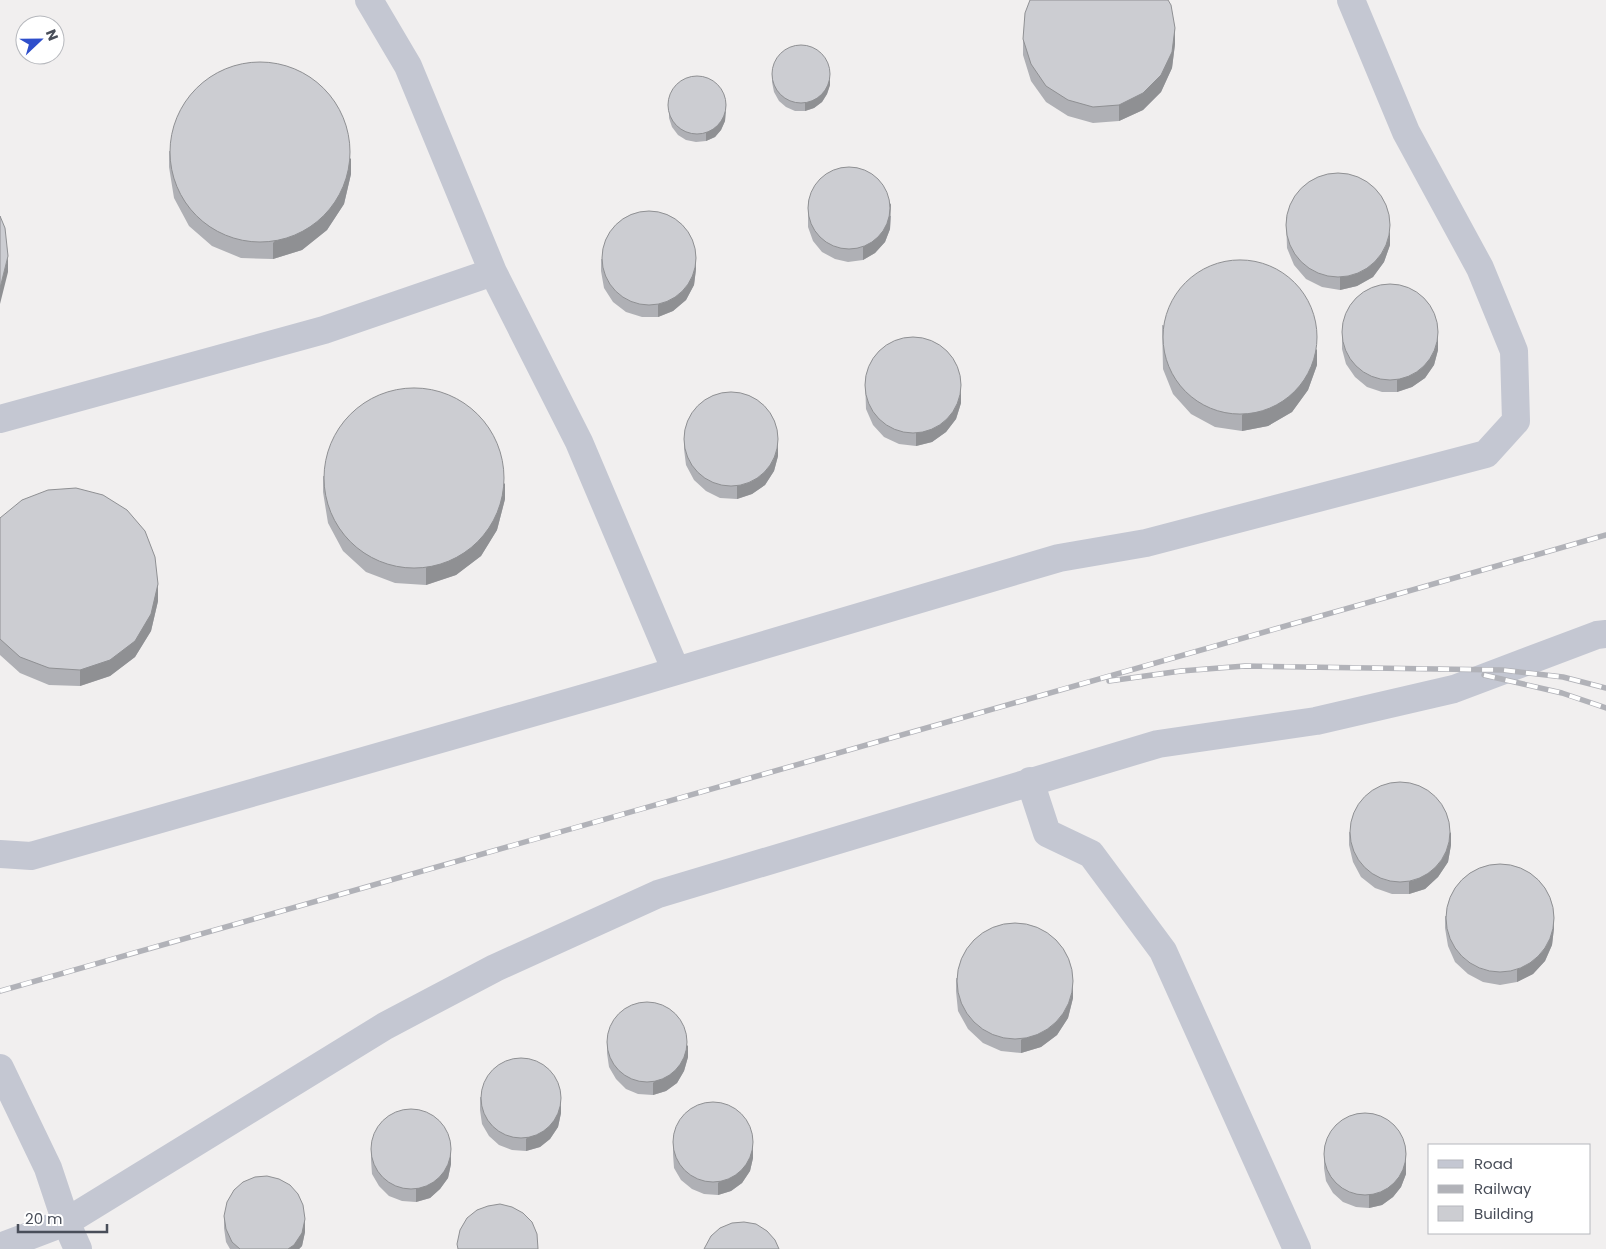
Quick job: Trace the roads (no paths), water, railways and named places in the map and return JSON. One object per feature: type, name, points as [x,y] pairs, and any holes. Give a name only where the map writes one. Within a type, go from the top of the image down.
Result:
[{"type":"lane","points":[[369,0],[408,66],[493,272],[579,442],[676,671]]},
{"type":"lane","points":[[0,854],[31,856],[676,671],[1059,558],[1146,543],[1486,454],[1516,422],[1514,351],[1480,268],[1406,132],[1351,0]]},
{"type":"lane","points":[[0,420],[324,330],[493,272]]},
{"type":"lane","points":[[0,1247],[66,1222],[385,1026],[504,964],[658,894],[1158,744],[1316,720],[1454,689],[1597,635],[1606,634]]},
{"type":"lane","points":[[1030,781],[1047,833],[1091,854],[1163,951],[1296,1249]]},
{"type":"lane","points":[[0,1068],[48,1168],[66,1222],[78,1249]]},
{"type":"railway","points":[[0,991],[1606,535]]},
{"type":"railway","points":[[1109,681],[1181,671],[1245,666],[1503,670],[1563,677],[1606,688]]},
{"type":"railway","points":[[1484,675],[1562,693],[1606,708]]}]
